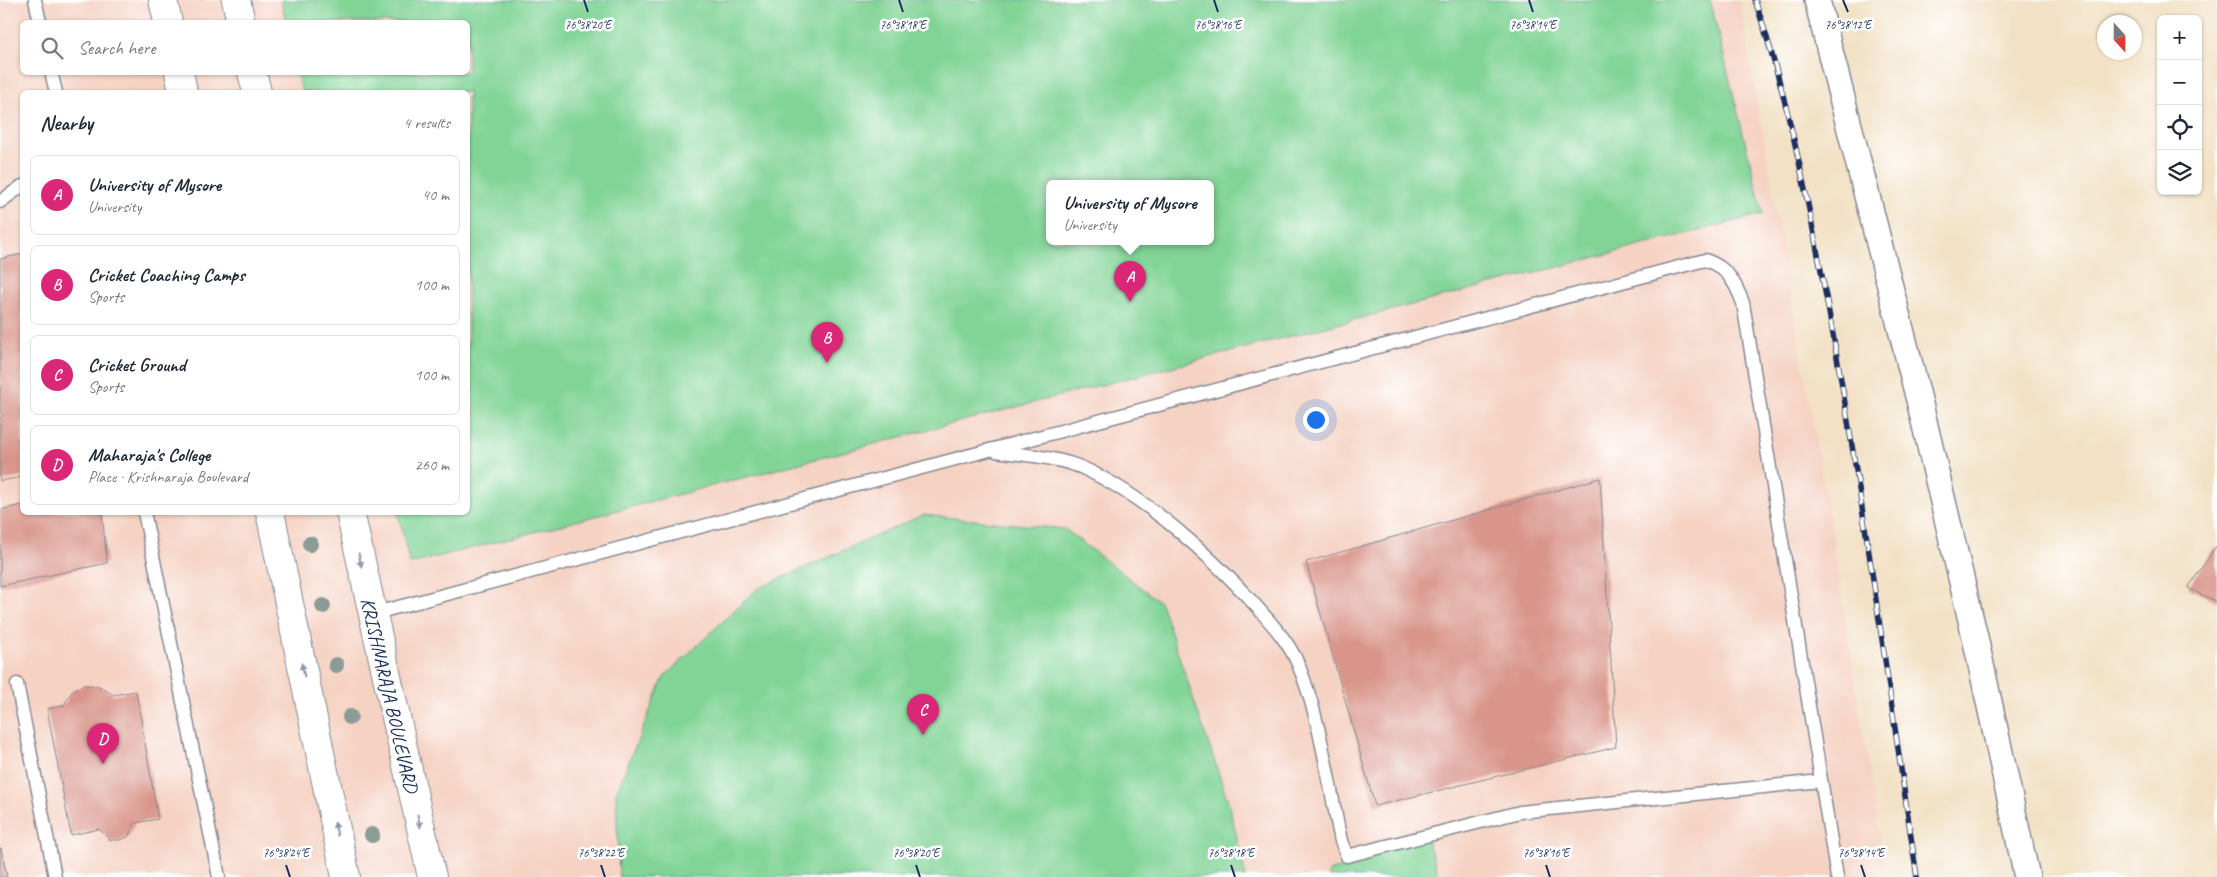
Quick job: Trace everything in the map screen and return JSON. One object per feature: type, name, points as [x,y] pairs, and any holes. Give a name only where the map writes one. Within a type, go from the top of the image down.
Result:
[{"type":"street","points":[[164,0],[168,20]]},
{"type":"street","points":[[236,0],[241,20]]},
{"type":"street","points":[[1818,0],[1919,400],[1975,638],[2027,877]]},
{"type":"street","points":[[180,75],[183,90]]},
{"type":"street","points":[[253,75],[256,90]]},
{"type":"street","points":[[271,515],[346,877]]},
{"type":"street","name":"KRISHNARAJA BOULEVARD","points":[[351,515],[432,877]]},
{"type":"lane","points":[[34,0],[39,20]]},
{"type":"lane","points":[[52,75],[56,90]]},
{"type":"lane","points":[[0,202],[20,187]]},
{"type":"lane","points":[[372,614],[1705,260],[1725,270],[1732,279],[1743,303],[1837,877]]},
{"type":"lane","points":[[990,450],[1050,459],[1083,468],[1120,488],[1203,552],[1276,628],[1298,663],[1312,706],[1341,841],[1347,856],[1520,812],[1821,781]]},
{"type":"lane","points":[[145,515],[219,877]]},
{"type":"lane","points":[[17,684],[55,877]]},
{"type":"shaded area","points":[[0,0],[1737,0],[1742,13],[1832,534],[1886,877],[0,877]]},
{"type":"green space","points":[[281,0],[1710,0],[1763,214],[410,564],[398,515],[470,515],[470,90],[301,90],[298,75],[470,75],[470,20],[286,20]]},
{"type":"green space","points":[[923,515],[1065,529],[1161,603],[1229,804],[1246,877],[619,877],[616,793],[664,677],[757,589]]},
{"type":"green space","points":[[1426,835],[1439,877],[1329,877],[1328,872]]},
{"type":"building","points":[[20,254],[20,477],[0,481],[0,418],[2,417],[0,410],[0,259]]},
{"type":"building","points":[[1600,478],[1616,747],[1375,806],[1306,562]]},
{"type":"building","points":[[20,505],[20,515],[102,515],[107,563],[0,586],[0,510]]},
{"type":"building","points":[[2217,545],[2217,602],[2188,588]]},
{"type":"building","points":[[84,685],[99,686],[113,695],[136,691],[158,819],[135,823],[128,837],[120,840],[110,840],[99,829],[71,835],[47,709],[64,705],[73,690]]},
{"type":"building","points":[[1,848],[7,877],[0,877]]},
{"type":"railway","points":[[1755,0],[1789,118],[1807,198],[1830,318],[1865,528],[1917,877]]},
{"type":"place","name":"University of Mysore","points":[[1130,302]]},
{"type":"place","name":"Cricket Coaching Camps","points":[[827,363]]},
{"type":"place","name":"Cricket Ground","points":[[923,735]]},
{"type":"place","name":"Maharaja's College","points":[[103,764]]}]
